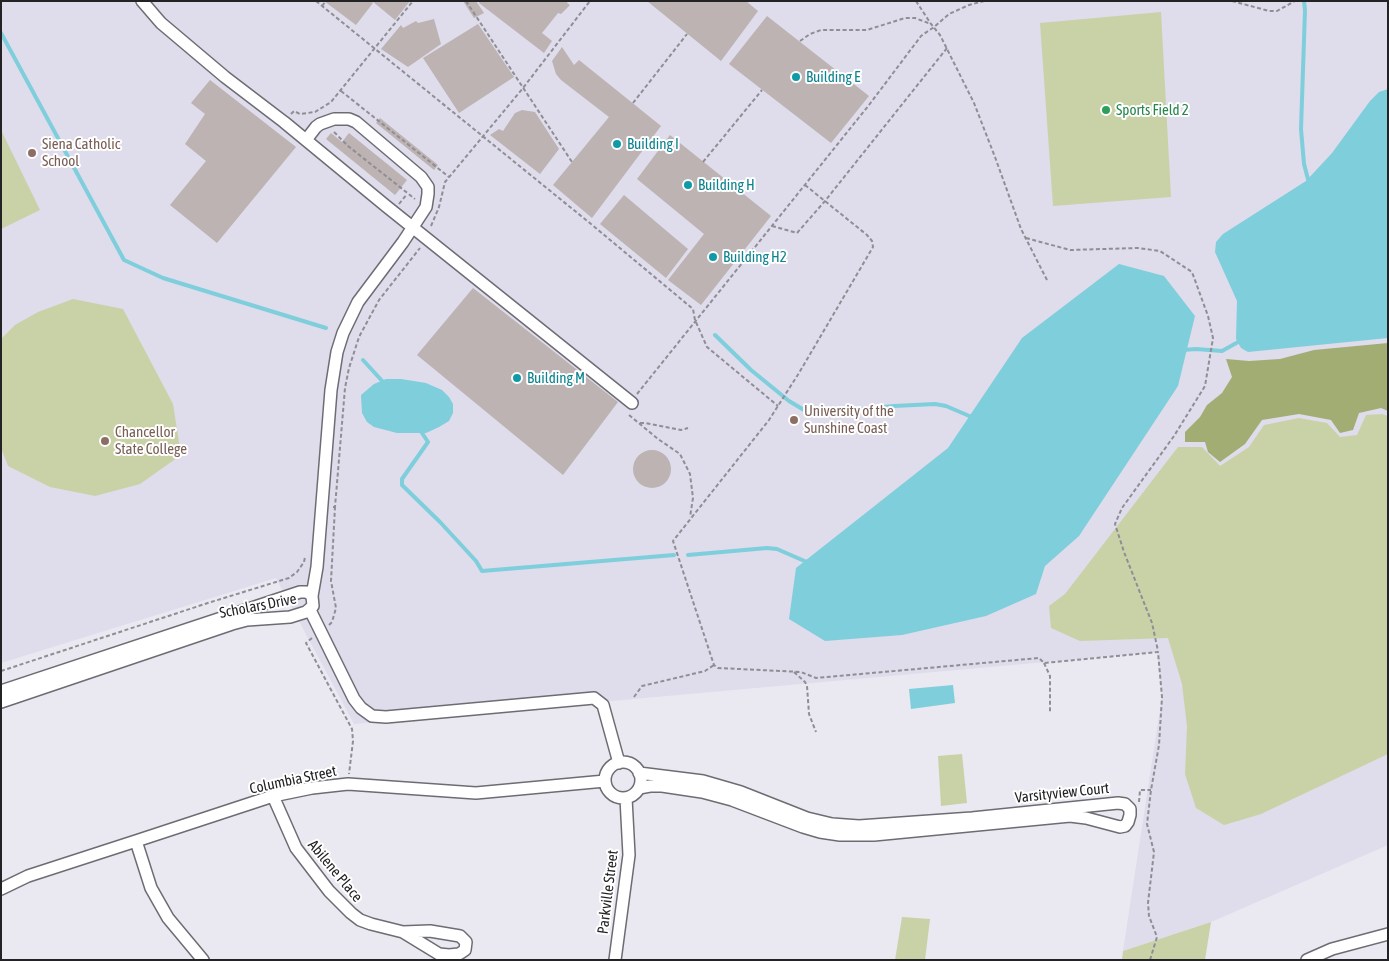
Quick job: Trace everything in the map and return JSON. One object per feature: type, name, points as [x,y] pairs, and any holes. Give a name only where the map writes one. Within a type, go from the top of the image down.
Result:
[{"type":"street","points":[[142,1],[162,23],[224,77],[284,122],[632,403]]},
{"type":"street","points":[[306,140],[316,127],[328,121],[341,118],[356,122],[421,177],[428,187],[434,202],[426,207],[403,242],[358,302],[343,333],[333,370],[316,581],[312,596]]},
{"type":"street","name":"Scholars Drive","points":[[1,691],[300,592],[307,592],[312,596],[310,610],[290,617],[247,620],[232,624],[1,702]]},
{"type":"street","points":[[310,610],[354,699],[360,708],[372,716],[386,717],[594,698],[603,705],[619,763]]},
{"type":"street","points":[[619,763],[631,764],[641,778],[636,793],[626,798],[615,797],[606,786],[605,780],[609,769],[619,763]]},
{"type":"street","name":"Varsityview Court","points":[[639,773],[703,781],[741,792],[820,832],[840,835],[874,835],[943,824],[1069,812]]},
{"type":"street","name":"Columbia Street","points":[[1,889],[28,876],[273,796],[312,788],[348,784],[476,793],[605,780]]},
{"type":"street","name":"Varsityview Court","points":[[639,788],[662,786],[702,792],[805,823]]},
{"type":"street","name":"Abilene Place","points":[[273,796],[296,848],[334,897],[360,920],[403,932],[430,931],[460,936],[466,942],[465,950],[459,954],[439,954],[403,932]]},
{"type":"street","name":"Parkville Street","points":[[615,960],[629,855],[626,798]]},
{"type":"street","points":[[136,841],[151,888],[168,918],[203,960]]},
{"type":"street","points":[[1307,960],[1332,949],[1388,934]]},
{"type":"path","points":[[316,1],[374,50],[591,224],[692,309],[707,347],[778,406]]},
{"type":"path","points":[[322,6],[326,1]]},
{"type":"path","points":[[284,122],[294,111],[300,114],[308,114],[331,102],[414,1]]},
{"type":"path","points":[[466,1],[572,162]]},
{"type":"path","points":[[321,506],[335,507],[345,388],[349,368],[359,338],[379,300],[434,229],[431,227],[435,218],[434,202],[449,177],[523,88],[590,1]]},
{"type":"path","points":[[916,1],[947,48],[983,125],[1026,238],[1048,282]]},
{"type":"path","points":[[690,518],[693,498],[690,474],[680,454],[658,440],[626,413],[695,320],[869,106],[921,36],[949,14],[984,1]]},
{"type":"path","points":[[1232,1],[1269,11],[1277,11],[1295,1]]},
{"type":"path","points":[[800,42],[810,34],[821,30],[867,30],[905,18],[916,18],[931,24]]},
{"type":"path","points":[[633,103],[687,34]]},
{"type":"path","points":[[772,226],[797,233],[825,201],[947,48]]},
{"type":"path","points":[[703,162],[762,90]]},
{"type":"path","points":[[341,91],[449,177]]},
{"type":"path","points":[[322,108],[333,132],[348,146],[414,199],[434,202]]},
{"type":"path","points":[[805,185],[867,235],[874,247],[769,420],[673,541],[714,665],[718,668],[801,672],[816,678],[1039,658],[1049,670],[1050,712]]},
{"type":"path","points":[[1026,238],[1070,250],[1138,248],[1160,251],[1192,272],[1208,316],[1213,338],[1206,386],[1174,436],[1122,508],[1115,524],[1152,623],[1158,652],[1162,698],[1159,745],[1147,824],[1154,852],[1148,903],[1149,916],[1157,937],[1150,960]]},
{"type":"path","points":[[640,423],[681,430],[688,428]]},
{"type":"path","points":[[1,671],[289,578],[297,572],[306,556]]},
{"type":"path","points":[[1044,663],[1158,652]]},
{"type":"path","points":[[634,697],[642,686],[705,671],[714,665]]},
{"type":"path","points":[[794,672],[807,686],[809,714],[816,732]]},
{"type":"path","points":[[1139,804],[1140,790],[1151,790]]},
{"type":"shaded area","name":"University of the Sunshine Coast","points":[[1,1],[1388,1],[1388,845],[1211,922],[1123,951],[1162,697],[1157,652],[354,724],[276,578],[1,663]]},
{"type":"green space","name":"Sports Field 2","points":[[1161,12],[1171,197],[1053,206],[1040,23]]},
{"type":"green space","points":[[1,130],[40,210],[1,229]]},
{"type":"green space","points":[[73,299],[123,309],[173,404],[181,455],[140,484],[95,496],[50,487],[8,466],[1,448],[1,339],[15,325],[38,312]]},
{"type":"green space","points":[[1388,343],[1388,411],[1381,408],[1359,413],[1353,430],[1340,433],[1331,420],[1299,414],[1262,420],[1245,444],[1220,462],[1208,452],[1205,442],[1185,442],[1185,432],[1200,417],[1207,405],[1222,393],[1232,377],[1226,359],[1249,361],[1280,359],[1314,350]]},
{"type":"green space","points":[[1382,414],[1388,416],[1388,754],[1261,814],[1224,825],[1196,808],[1185,774],[1187,726],[1182,684],[1168,638],[1080,641],[1051,628],[1049,606],[1065,594],[1178,447],[1202,447],[1220,466],[1249,447],[1264,425],[1299,418],[1327,423],[1340,437],[1357,435],[1366,415]]},
{"type":"green space","points":[[962,754],[967,803],[941,806],[938,756]]},
{"type":"green space","points":[[902,917],[930,919],[925,960],[895,960]]},
{"type":"green space","points":[[1211,922],[1205,960],[1122,960],[1123,951]]},
{"type":"water","points":[[1388,89],[1388,338],[1248,352],[1241,348],[1236,339],[1237,301],[1215,252],[1216,242],[1223,234],[1306,181],[1332,153],[1370,101],[1379,92]]},
{"type":"water","points":[[1119,264],[1164,276],[1195,316],[1178,386],[1079,536],[1045,566],[1036,594],[986,616],[902,635],[825,641],[789,619],[796,568],[948,448],[1022,338]]},
{"type":"water","points":[[386,379],[426,383],[442,390],[453,404],[453,413],[449,421],[426,433],[397,433],[374,427],[367,422],[362,413],[361,395],[374,384]]},
{"type":"water","points":[[953,685],[955,703],[911,709],[909,689]]},
{"type":"building","points":[[324,1],[371,1],[373,3],[356,25]]},
{"type":"building","points":[[372,1],[410,1],[395,20]]},
{"type":"building","points":[[463,1],[476,1],[484,13],[474,18]]},
{"type":"building","points":[[480,1],[568,1],[567,3],[570,5],[561,14],[558,13],[542,33],[552,41],[544,53],[479,3]]},
{"type":"building","points":[[647,1],[746,1],[758,11],[721,61]]},
{"type":"building","name":"Building E","points":[[767,16],[869,96],[831,143],[729,64]]},
{"type":"building","points":[[434,19],[441,44],[408,67],[381,49],[401,25],[403,28],[416,21],[418,23]]},
{"type":"building","points":[[478,24],[514,77],[459,113],[423,58]]},
{"type":"building","name":"Building I","points":[[562,47],[574,65],[579,60],[661,126],[592,218],[553,185],[609,117],[561,80],[556,74],[552,61]]},
{"type":"building","points":[[210,80],[296,147],[217,243],[170,205],[206,161],[185,144],[205,114],[191,103]]},
{"type":"building","points":[[522,110],[535,112],[559,149],[540,174],[490,135],[499,129],[503,131],[515,113]]},
{"type":"building","points":[[380,118],[438,165],[434,170],[376,123]]},
{"type":"building","points":[[331,133],[342,142],[349,133],[407,180],[395,195],[326,139]]},
{"type":"building","points":[[670,135],[771,216],[701,305],[668,280],[704,234],[637,179]]},
{"type":"building","points":[[624,195],[688,249],[666,278],[600,224]]},
{"type":"building","name":"Building M","points":[[473,288],[618,402],[563,475],[417,355]]},
{"type":"building","points":[[652,450],[665,456],[671,469],[665,482],[652,488],[639,482],[633,469],[639,456]]},
{"type":"waterway","points":[[1304,1],[1301,129],[1304,164],[1309,183]]},
{"type":"waterway","points":[[1,33],[124,260],[163,278],[326,328]]},
{"type":"waterway","points":[[715,335],[751,370],[789,401],[804,410],[818,413],[935,404],[946,406],[974,418]]},
{"type":"waterway","points":[[1183,350],[1222,351],[1240,341]]},
{"type":"waterway","points":[[363,360],[384,383]]},
{"type":"waterway","points":[[420,430],[428,442],[402,479],[402,485],[440,522],[476,561],[482,571],[674,555]]},
{"type":"waterway","points":[[688,555],[767,548],[777,549],[809,563]]},
{"type":"place","name":"Building E","points":[[796,77]]},
{"type":"place","name":"Sports Field 2","points":[[1106,110]]},
{"type":"place","name":"Building I","points":[[617,144]]},
{"type":"place","name":"Siena Catholic School","points":[[32,153]]},
{"type":"place","name":"Building H","points":[[688,185]]},
{"type":"place","name":"Building H2","points":[[713,257]]},
{"type":"place","name":"Building M","points":[[517,378]]},
{"type":"place","name":"University of the Sunshine Coast","points":[[794,420]]},
{"type":"place","name":"Chancellor State College","points":[[105,441]]}]
